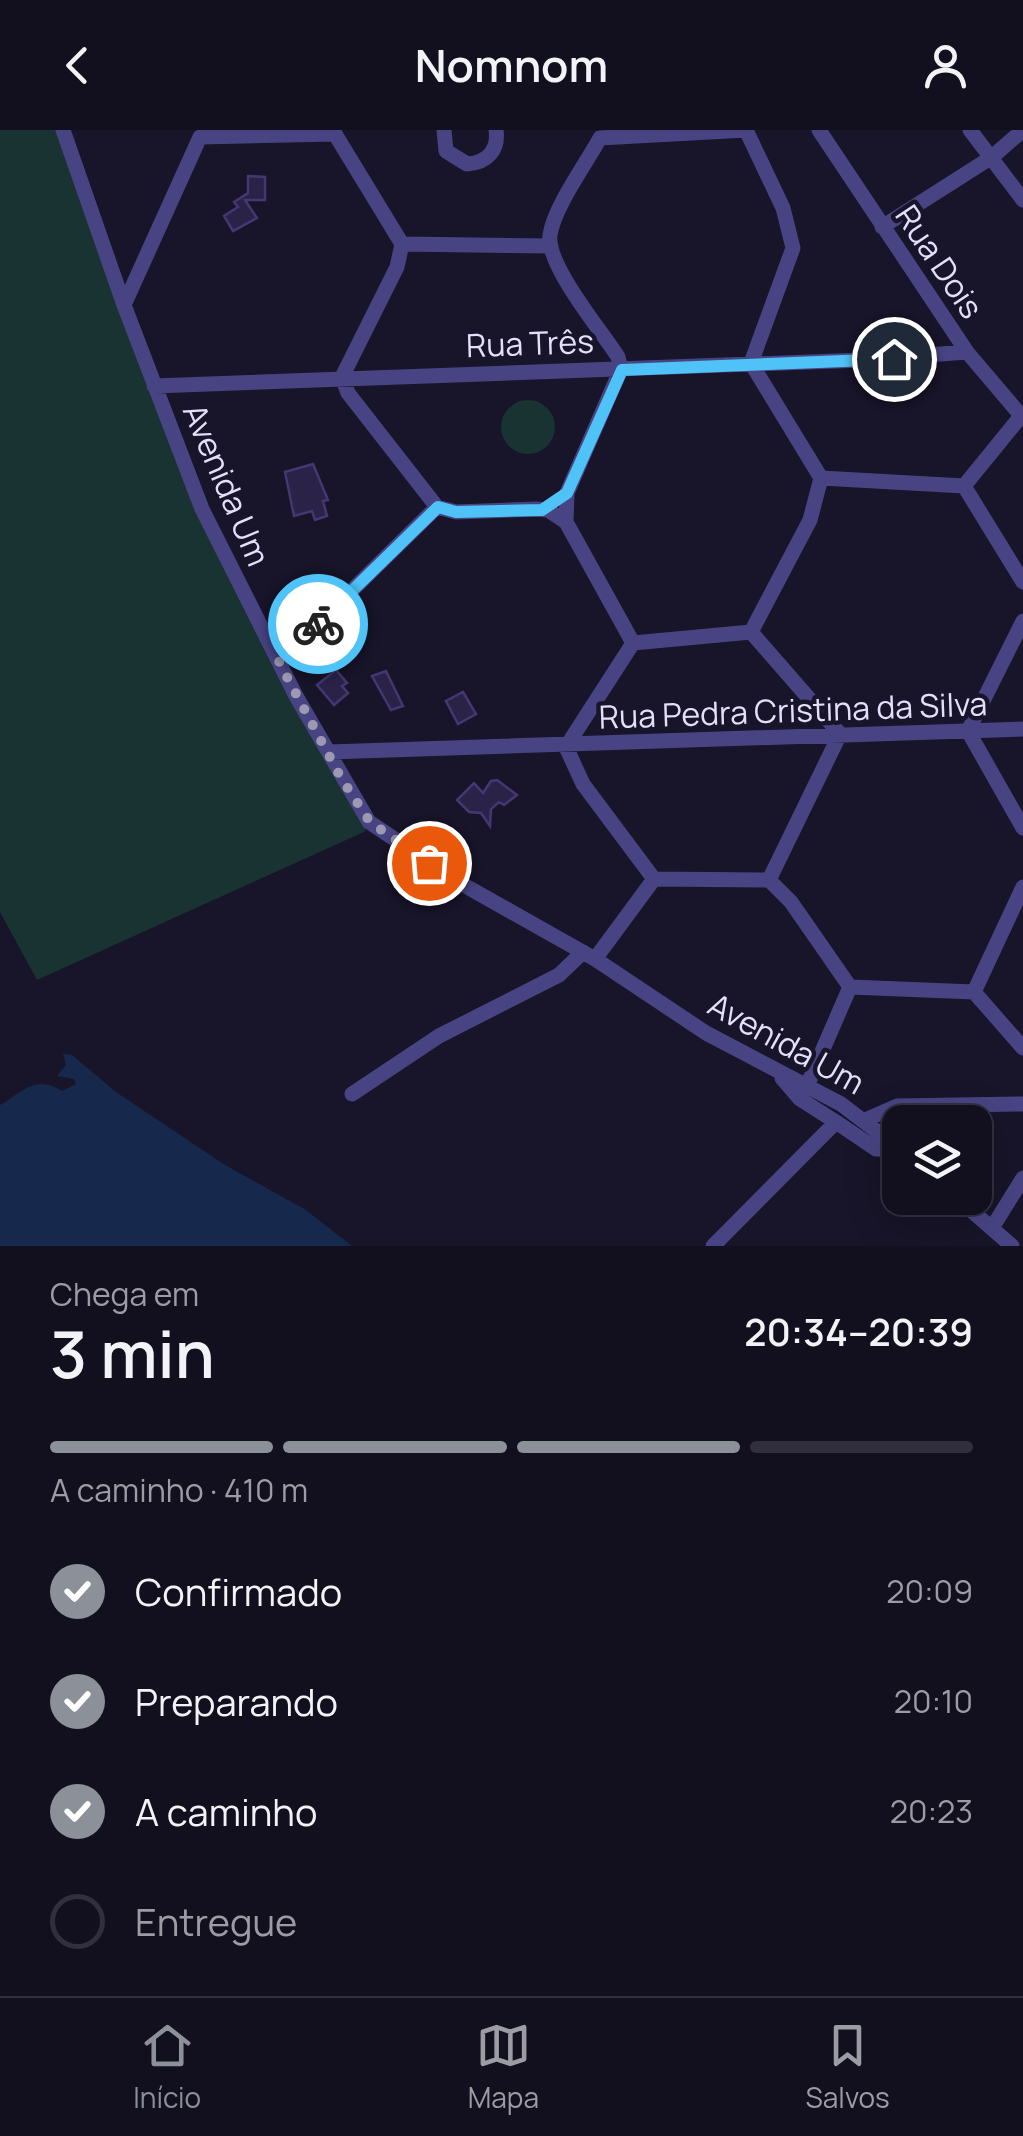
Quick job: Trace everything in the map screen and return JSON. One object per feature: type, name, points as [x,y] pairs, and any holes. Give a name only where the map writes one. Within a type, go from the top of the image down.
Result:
[{"type":"street","name":"Avenida Um","points":[[64,130],[124,305],[202,510],[279,662],[370,822],[462,884],[589,956],[706,1033],[807,1086],[882,1134]]},
{"type":"street","points":[[444,130],[446,150],[467,164],[490,156],[496,130]]},
{"type":"street","points":[[633,643],[566,522],[567,493],[622,370],[550,246],[553,224],[598,134],[746,130],[784,208],[793,248],[751,362],[821,478],[810,520],[751,632]]},
{"type":"street","name":"Rua Dois","points":[[820,130],[968,352],[1022,417]]},
{"type":"street","points":[[970,130],[1023,200]]},
{"type":"street","points":[[882,228],[992,157],[1023,130]]},
{"type":"street","points":[[124,305],[198,133],[336,132],[402,244],[397,267],[342,378],[364,418],[438,507],[456,512],[542,510],[566,522]]},
{"type":"street","points":[[402,244],[550,246]]},
{"type":"street","name":"Rua Três","points":[[154,386],[910,358],[968,352]]},
{"type":"street","points":[[964,486],[1022,417]]},
{"type":"street","points":[[821,478],[964,486]]},
{"type":"street","points":[[964,486],[1023,582]]},
{"type":"street","points":[[542,510],[567,493]]},
{"type":"street","points":[[279,662],[438,507]]},
{"type":"street","points":[[1023,621],[968,731],[1023,828]]},
{"type":"street","points":[[633,643],[751,632]]},
{"type":"street","points":[[751,632],[840,734],[769,880]]},
{"type":"street","points":[[633,643],[566,747],[583,784],[654,879]]},
{"type":"street","name":"Rua Pedra Cristina da Silva","points":[[328,752],[1023,730]]},
{"type":"street","points":[[654,879],[769,880],[791,902],[850,987]]},
{"type":"street","points":[[352,1094],[426,1043],[559,976],[589,956],[654,879]]},
{"type":"street","points":[[974,992],[1023,887]]},
{"type":"street","points":[[850,987],[974,992],[1023,1048]]},
{"type":"street","points":[[807,1086],[850,987]]},
{"type":"street","points":[[778,1072],[800,1099],[876,1149],[882,1149]]},
{"type":"street","points":[[864,1120],[897,1106],[1023,1104]]},
{"type":"street","points":[[712,1246],[836,1122]]},
{"type":"street","points":[[992,1228],[1023,1178]]},
{"type":"street","points":[[977,1215],[1012,1246]]},
{"type":"green space","points":[[0,130],[59,130],[120,306],[273,665],[366,831],[37,980],[0,912]]},
{"type":"green space","points":[[528,400],[547,408],[555,427],[547,446],[528,454],[509,446],[501,427],[509,408]]},
{"type":"water","points":[[63,1054],[72,1055],[116,1092],[225,1165],[306,1210],[352,1246],[0,1246],[0,1105],[35,1085],[62,1091],[76,1084],[74,1079],[57,1076],[66,1065]]},
{"type":"building","points":[[248,176],[265,177],[265,200],[245,200],[257,218],[233,231],[224,216],[238,207],[234,202],[248,193]]},
{"type":"building","points":[[313,464],[328,500],[323,501],[327,516],[315,520],[312,511],[294,516],[285,472]]},
{"type":"building","points":[[342,618],[359,641],[344,653],[327,631]]},
{"type":"building","points":[[336,670],[347,683],[342,686],[348,693],[334,705],[317,685]]},
{"type":"building","points":[[386,671],[403,706],[391,710],[372,676]]},
{"type":"building","points":[[463,692],[476,714],[458,724],[446,701]]},
{"type":"building","points":[[497,780],[517,795],[491,809],[490,826],[481,813],[469,812],[457,800],[474,783],[483,793],[491,781]]},
{"type":"way so far","points":[[318,624],[279,662],[341,778],[370,822],[429,863]]},
{"type":"route","points":[[318,624],[438,507],[456,512],[542,510],[567,493],[622,370],[894,359]]}]
